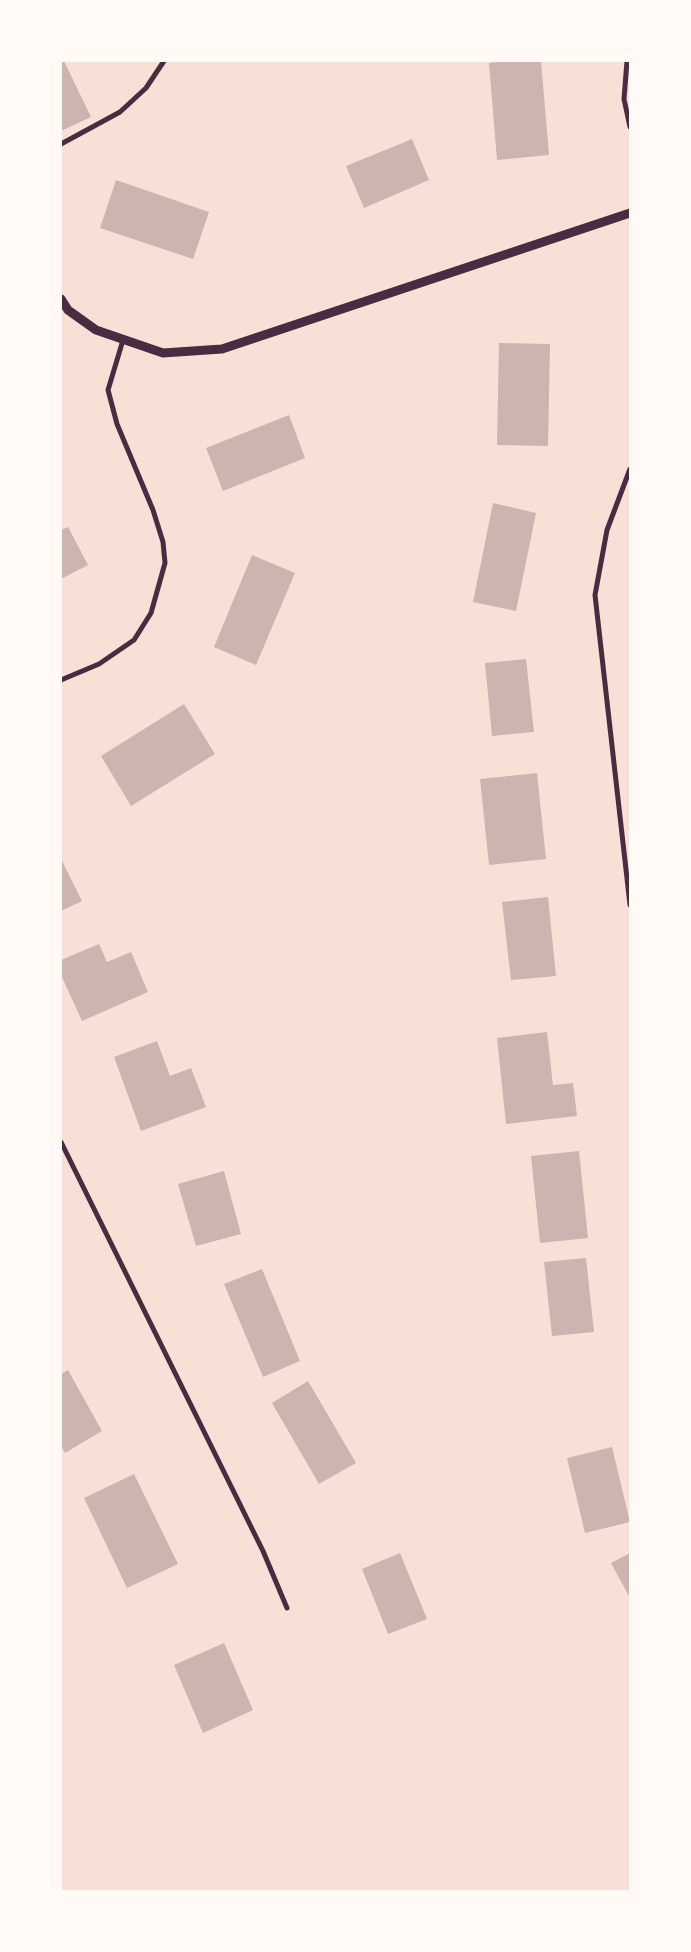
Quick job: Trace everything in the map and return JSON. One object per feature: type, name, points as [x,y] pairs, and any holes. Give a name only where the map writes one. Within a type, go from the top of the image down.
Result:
[{"type":"street","points":[[61,144],[120,112],[146,88],[164,61]]},
{"type":"street","points":[[627,61],[624,99],[630,127]]},
{"type":"street","points":[[61,299],[68,310],[96,330],[163,353],[222,349],[630,213]]},
{"type":"street","points":[[61,680],[99,664],[134,640],[151,612],[165,563],[163,542],[153,510],[117,424],[108,390],[122,340]]},
{"type":"street","points":[[630,469],[608,530],[595,595],[630,905]]},
{"type":"street","points":[[61,1142],[263,1551],[287,1608]]},
{"type":"building","points":[[61,61],[64,61],[91,117],[61,131]]},
{"type":"building","points":[[541,61],[549,155],[497,160],[489,63]]},
{"type":"building","points":[[412,139],[429,180],[364,208],[346,166]]},
{"type":"building","points":[[116,180],[209,212],[193,259],[100,228]]},
{"type":"building","points":[[499,343],[550,344],[548,446],[497,445]]},
{"type":"building","points":[[289,415],[305,458],[223,491],[206,448]]},
{"type":"building","points":[[493,503],[536,513],[516,611],[473,602]]},
{"type":"building","points":[[68,527],[88,565],[61,579],[61,530]]},
{"type":"building","points":[[252,555],[295,573],[256,665],[214,647]]},
{"type":"building","points":[[526,659],[534,732],[492,736],[485,663]]},
{"type":"building","points":[[184,704],[215,754],[131,806],[101,756]]},
{"type":"building","points":[[537,773],[546,859],[489,865],[480,779]]},
{"type":"building","points":[[61,859],[82,901],[61,911]]},
{"type":"building","points":[[548,897],[556,976],[511,980],[502,902]]},
{"type":"building","points":[[99,944],[107,962],[131,952],[148,992],[82,1021],[61,975],[61,960]]},
{"type":"building","points":[[547,1032],[553,1085],[573,1083],[577,1116],[506,1124],[497,1038]]},
{"type":"building","points":[[157,1041],[170,1076],[191,1068],[206,1107],[141,1131],[114,1057]]},
{"type":"building","points":[[579,1151],[588,1238],[540,1243],[531,1156]]},
{"type":"building","points":[[224,1171],[241,1234],[196,1246],[178,1184]]},
{"type":"building","points":[[586,1258],[594,1332],[552,1336],[544,1262]]},
{"type":"building","points":[[262,1269],[300,1361],[263,1377],[224,1284]]},
{"type":"building","points":[[68,1370],[102,1431],[65,1453],[61,1446],[61,1374]]},
{"type":"building","points":[[308,1381],[356,1463],[319,1484],[272,1403]]},
{"type":"building","points":[[612,1447],[630,1522],[585,1533],[567,1458]]},
{"type":"building","points":[[134,1474],[178,1564],[127,1588],[84,1498]]},
{"type":"building","points":[[400,1553],[427,1619],[388,1634],[362,1569]]},
{"type":"building","points":[[630,1553],[630,1598],[611,1563]]},
{"type":"building","points":[[224,1643],[253,1710],[203,1733],[174,1665]]}]
